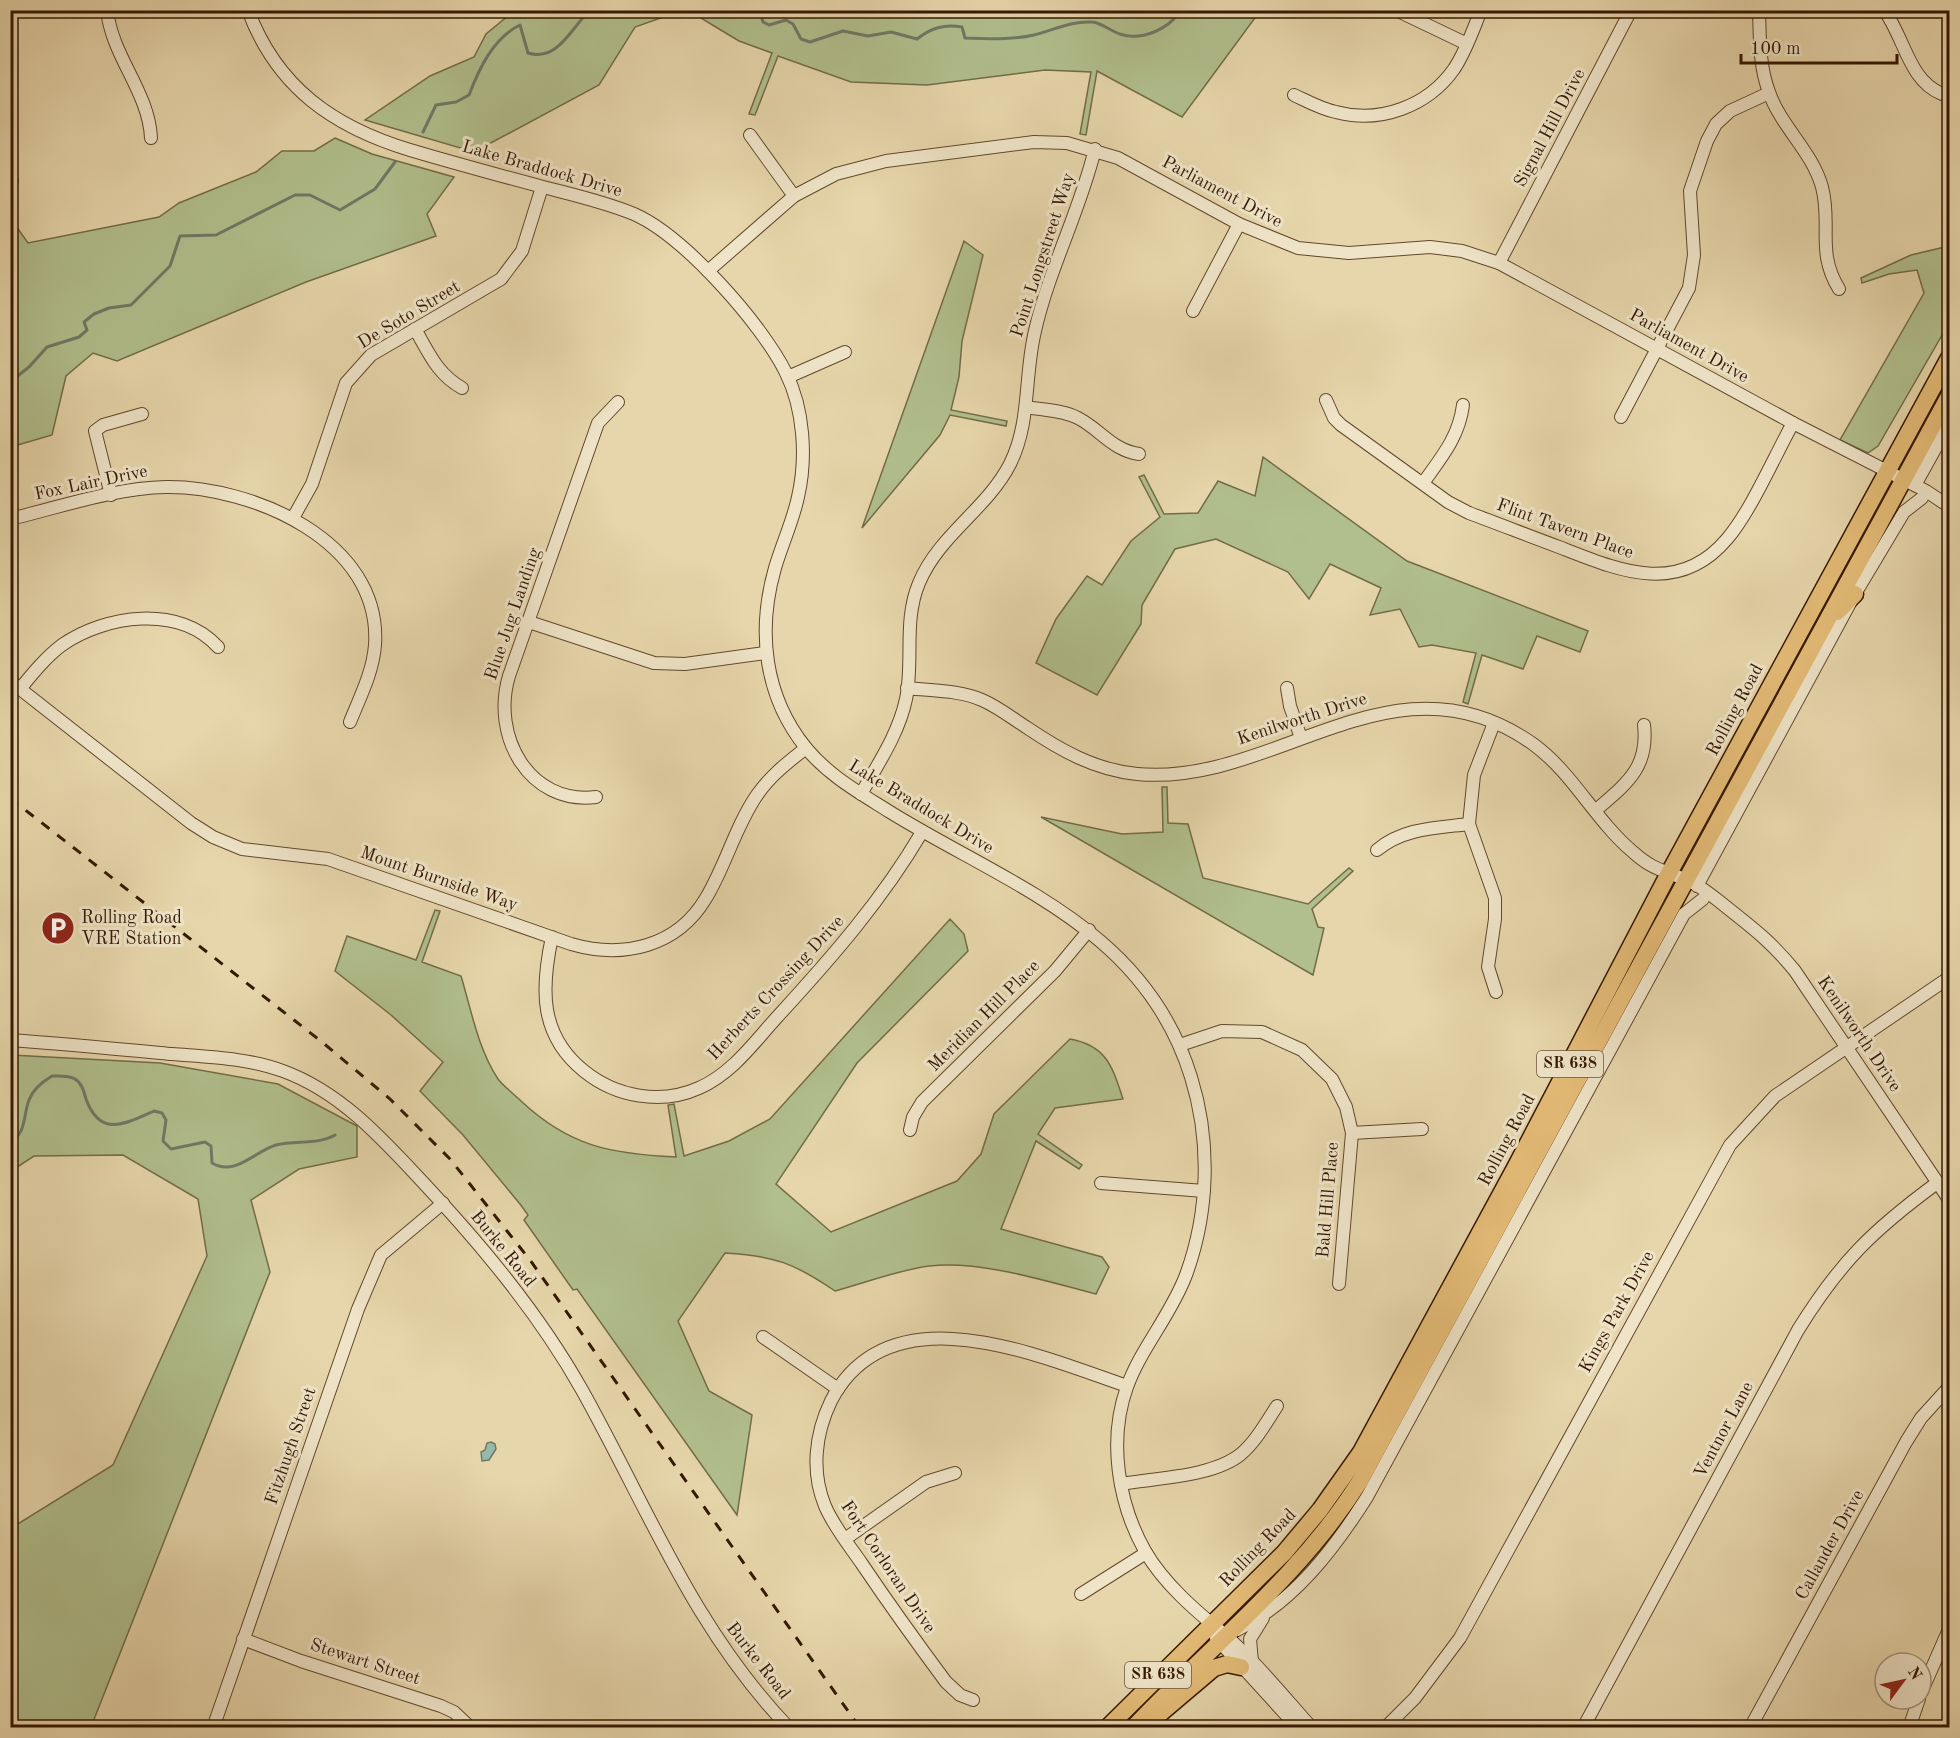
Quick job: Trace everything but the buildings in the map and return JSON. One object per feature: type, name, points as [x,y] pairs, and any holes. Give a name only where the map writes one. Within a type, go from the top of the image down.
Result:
[{"type":"main road","name":"Rolling Road","points":[[1107,1728],[1300,1535],[1361,1452],[1526,1148],[1668,875],[1950,356]]},
{"type":"main road","name":"Rolling Road","points":[[1133,1728],[1303,1559],[1332,1524],[1360,1481],[1688,885],[1824,626],[1906,484],[1950,393]]},
{"type":"main road","points":[[1824,626],[1855,594]]},
{"type":"main road","points":[[1142,1728],[1214,1668],[1227,1664],[1246,1665]]},
{"type":"street","points":[[107,10],[117,52],[146,108],[151,138]]},
{"type":"street","name":"Lake Braddock Drive","points":[[248,10],[274,62],[302,93],[334,119],[380,141],[599,201],[645,220],[680,244],[708,271],[762,335],[789,376],[801,426],[803,468],[796,506],[771,586],[765,653],[782,706],[806,748],[840,781],[922,832],[1053,905],[1089,930],[1139,979],[1154,999],[1180,1045],[1201,1120],[1205,1161],[1199,1231],[1184,1279],[1170,1311],[1127,1386],[1118,1444],[1120,1484],[1132,1526],[1146,1553],[1165,1578],[1246,1665]]},
{"type":"street","points":[[1396,10],[1467,44]]},
{"type":"street","points":[[1294,94],[1326,110],[1346,115],[1371,116],[1397,111],[1419,101],[1440,85],[1454,68],[1481,10]]},
{"type":"street","name":"Signal Hill Drive","points":[[1498,263],[1631,10]]},
{"type":"street","points":[[1759,10],[1761,56],[1769,93],[1818,175],[1825,204],[1826,261],[1829,273],[1839,289]]},
{"type":"street","points":[[1884,10],[1898,32],[1918,78],[1930,89],[1942,94]]},
{"type":"street","points":[[1621,417],[1685,297],[1692,277],[1694,255],[1690,191],[1707,141],[1716,124],[1730,111],[1769,93]]},
{"type":"street","points":[[750,135],[794,196]]},
{"type":"street","name":"Parliament Drive","points":[[708,271],[794,196],[836,174],[886,161],[1034,142],[1059,142],[1095,149],[1136,166],[1239,224],[1281,243],[1318,252],[1349,253],[1403,247],[1430,247],[1462,251],[1498,263],[1944,503]]},
{"type":"street","name":"Point Longstreet Way","points":[[861,794],[898,725],[907,688],[910,614],[919,583],[933,556],[1009,466],[1023,429],[1035,330],[1095,149]]},
{"type":"street","name":"De Soto Street","points":[[293,518],[312,484],[346,383],[371,355],[487,289],[510,270],[528,239],[542,187]]},
{"type":"street","points":[[1193,311],[1239,224]]},
{"type":"street","points":[[415,329],[437,369],[448,380],[462,388]]},
{"type":"street","points":[[789,376],[845,352]]},
{"type":"street","name":"Flint Tavern Place","points":[[1326,400],[1334,418],[1341,425],[1469,513],[1634,573],[1663,574],[1688,567],[1704,559],[1727,539],[1793,423]]},
{"type":"street","name":"Blue Jug Landing","points":[[596,797],[568,797],[551,790],[530,773],[513,750],[506,730],[504,702],[509,676],[598,423],[602,416],[618,402]]},
{"type":"street","points":[[1423,483],[1455,438],[1461,424],[1463,405]]},
{"type":"street","points":[[1026,407],[1070,415],[1093,427],[1122,452],[1138,454]]},
{"type":"street","points":[[111,495],[95,431],[103,425],[142,414]]},
{"type":"street","name":"Rolling Road","points":[[1906,484],[1950,422]]},
{"type":"street","name":"Parliament Drive","points":[[1906,484],[1922,498],[1944,503]]},
{"type":"street","name":"Fox Lair Drive","points":[[10,519],[111,495],[163,487],[206,489],[251,500],[293,518],[326,542],[348,564],[362,584],[371,608],[375,626],[373,660],[350,722]]},
{"type":"street","name":"Rolling Road","points":[[1688,885],[1904,512],[1922,498]]},
{"type":"street","points":[[15,685],[62,646],[86,632],[110,623],[138,619],[169,621],[198,630],[218,647]]},
{"type":"street","points":[[529,622],[654,663],[685,664],[765,653]]},
{"type":"street","name":"Mount Burnside Way","points":[[15,685],[191,824],[213,837],[252,852],[328,859],[591,950],[618,952],[651,945],[672,934],[687,922],[706,898],[757,795],[776,773],[806,748]]},
{"type":"street","name":"Kenilworth Drive","points":[[907,688],[959,693],[977,698],[994,706],[1064,752],[1099,766],[1135,774],[1159,775],[1206,769],[1366,716],[1403,709],[1452,711],[1494,723],[1541,751],[1633,853],[1668,875],[1721,903],[1753,926],[1781,954],[1950,1201]]},
{"type":"street","points":[[1287,688],[1290,706],[1301,738]]},
{"type":"street","points":[[1494,723],[1474,775],[1469,824],[1495,898],[1495,919],[1488,967],[1496,992]]},
{"type":"street","points":[[1596,810],[1622,788],[1636,771],[1645,748],[1644,725]]},
{"type":"street","points":[[1377,850],[1390,838],[1402,834],[1469,824]]},
{"type":"street","name":"Herberts Crossing Drive","points":[[552,938],[544,976],[545,1004],[554,1032],[571,1059],[594,1079],[622,1092],[653,1097],[685,1093],[709,1083],[730,1068],[825,965],[878,901],[922,832]]},
{"type":"street","name":"Kenilworth Drive","points":[[1688,885],[1703,899],[1721,903]]},
{"type":"street","name":"Rolling Road","points":[[1222,1639],[1263,1617],[1321,1562],[1367,1497],[1684,914],[1703,899]]},
{"type":"street","name":"Meridian Hill Place","points":[[910,1130],[913,1117],[922,1102],[1055,971],[1089,930]]},
{"type":"street","name":"Kings Park Drive","points":[[1385,1728],[1421,1691],[1460,1638],[1730,1144],[1775,1096],[1950,977]]},
{"type":"street","name":"Bald Hill Place","points":[[1180,1045],[1206,1034],[1235,1030],[1262,1032],[1290,1042],[1313,1058],[1332,1079],[1346,1107],[1352,1133],[1339,1284]]},
{"type":"street","name":"Burke Road","points":[[10,1040],[243,1061],[281,1070],[322,1090],[357,1116],[443,1203],[507,1280],[565,1361],[700,1614],[743,1676],[789,1728]]},
{"type":"street","points":[[1352,1133],[1422,1129]]},
{"type":"street","points":[[1101,1183],[1204,1191]]},
{"type":"street","name":"Ventnor Lane","points":[[1583,1728],[1798,1330],[1820,1294],[1871,1235],[1937,1183]]},
{"type":"street","name":"Fitzhugh Street","points":[[213,1728],[377,1260],[443,1203]]},
{"type":"street","points":[[763,1337],[838,1389]]},
{"type":"street","name":"Fort Corloran Drive","points":[[973,1700],[960,1695],[946,1682],[845,1539],[825,1506],[816,1467],[820,1429],[838,1389],[857,1368],[883,1351],[912,1340],[939,1337],[965,1340],[1033,1355],[1127,1386]]},
{"type":"street","name":"Callander Drive","points":[[1750,1728],[1906,1442],[1921,1418],[1950,1386]]},
{"type":"street","points":[[1120,1484],[1206,1470],[1225,1464],[1251,1444],[1277,1406]]},
{"type":"street","points":[[845,1539],[926,1482],[955,1473]]},
{"type":"street","points":[[1081,1594],[1146,1553]]},
{"type":"street","points":[[1263,1617],[1250,1639],[1246,1665],[1298,1728]]},
{"type":"street","points":[[1933,1666],[1950,1627]]},
{"type":"street","name":"Stewart Street","points":[[243,1639],[301,1661],[441,1706],[454,1712],[471,1728]]},
{"type":"street","points":[[1246,1665],[1312,1728]]},
{"type":"street","points":[[1909,1728],[1915,1711]]},
{"type":"green space","points":[[514,11],[1260,11],[1182,117],[1097,71],[1086,135],[1080,134],[1091,72],[1045,70],[927,85],[851,82],[778,56],[755,115],[749,114],[772,53],[739,41],[696,15],[669,15],[635,27],[599,85],[474,152],[365,120],[430,76],[474,57],[486,34]]},
{"type":"green space","points":[[335,138],[372,154],[454,177],[427,214],[436,236],[306,282],[117,361],[93,353],[66,376],[52,435],[11,447],[10,250],[16,247],[11,240],[11,219],[28,243],[159,217],[179,203],[256,172],[282,151],[314,151]]},
{"type":"green space","points":[[964,241],[983,255],[962,341],[959,377],[951,410],[1007,421],[1006,426],[950,415],[940,435],[862,528]]},
{"type":"green space","points":[[1949,246],[1949,323],[1878,446],[1868,453],[1840,440],[1924,293],[1917,270],[1889,274],[1862,283],[1861,278],[1911,255]]},
{"type":"green space","points":[[1263,457],[1407,561],[1588,631],[1580,652],[1537,636],[1523,669],[1482,655],[1468,704],[1463,702],[1476,653],[1432,645],[1419,647],[1400,609],[1370,615],[1381,588],[1330,564],[1309,599],[1288,572],[1216,539],[1175,549],[1142,605],[1141,624],[1097,695],[1036,663],[1056,619],[1087,576],[1102,585],[1131,541],[1160,517],[1139,477],[1144,475],[1164,514],[1198,513],[1218,481],[1255,496]]},
{"type":"green space","points":[[1162,787],[1167,787],[1168,823],[1188,824],[1203,878],[1308,904],[1349,868],[1353,871],[1312,909],[1318,927],[1324,928],[1313,975],[1041,817],[1122,834],[1163,832]]},
{"type":"green space","points":[[435,910],[440,911],[422,962],[461,976],[485,1055],[503,1085],[539,1116],[575,1138],[612,1150],[676,1157],[668,1105],[674,1104],[684,1156],[729,1141],[770,1119],[950,919],[964,934],[968,951],[857,1063],[776,1184],[831,1232],[957,1181],[981,1154],[994,1114],[1070,1039],[1082,1042],[1100,1052],[1106,1059],[1123,1099],[1055,1108],[1038,1134],[1082,1165],[1079,1169],[1036,1141],[1001,1229],[1102,1257],[1109,1267],[1096,1294],[1013,1273],[949,1265],[905,1270],[835,1291],[795,1267],[758,1256],[725,1253],[678,1321],[709,1391],[752,1415],[737,1515],[577,1289],[573,1290],[524,1220],[528,1215],[520,1204],[463,1135],[420,1091],[443,1062],[391,1015],[335,971],[347,936],[416,960]]},
{"type":"green space","points":[[11,1055],[160,1063],[278,1084],[357,1126],[357,1157],[299,1169],[251,1200],[270,1272],[91,1727],[11,1727],[11,1532],[16,1525],[113,1465],[207,1256],[198,1199],[123,1155],[34,1156],[11,1171]]},
{"type":"shaded area","points":[[487,1443],[495,1444],[496,1449],[489,1460],[482,1461],[481,1452],[485,1450]]},
{"type":"waterway","points":[[423,132],[436,105],[456,102],[469,95],[488,55],[510,31],[520,25],[528,53],[548,53],[563,42],[590,10]]},
{"type":"waterway","points":[[622,10],[623,14],[642,10]]},
{"type":"waterway","points":[[768,10],[761,15],[763,22],[769,25],[786,20],[793,24],[801,39],[810,42],[843,31],[868,36],[891,32],[917,39],[927,32],[949,26],[962,27],[965,38],[1026,37],[1069,24],[1084,22],[1097,23],[1123,35],[1138,36],[1162,28],[1173,20],[1179,10]]},
{"type":"waterway","points":[[10,382],[29,367],[47,347],[79,337],[87,330],[84,322],[94,314],[109,308],[131,305],[170,266],[180,236],[216,235],[295,195],[310,195],[340,210],[375,189],[395,162]]},
{"type":"waterway","points":[[10,1142],[22,1129],[33,1092],[52,1076],[66,1076],[77,1081],[92,1111],[98,1119],[106,1123],[123,1123],[154,1111],[162,1113],[166,1120],[163,1141],[171,1149],[205,1142],[211,1146],[212,1163],[220,1166],[237,1165],[276,1145],[321,1140],[335,1135]]},
{"type":"railway","points":[[10,798],[322,1042],[390,1099],[450,1159],[530,1260],[860,1728]]},
{"type":"place","name":"Rolling Road VRE Station","points":[[58,928]]}]
